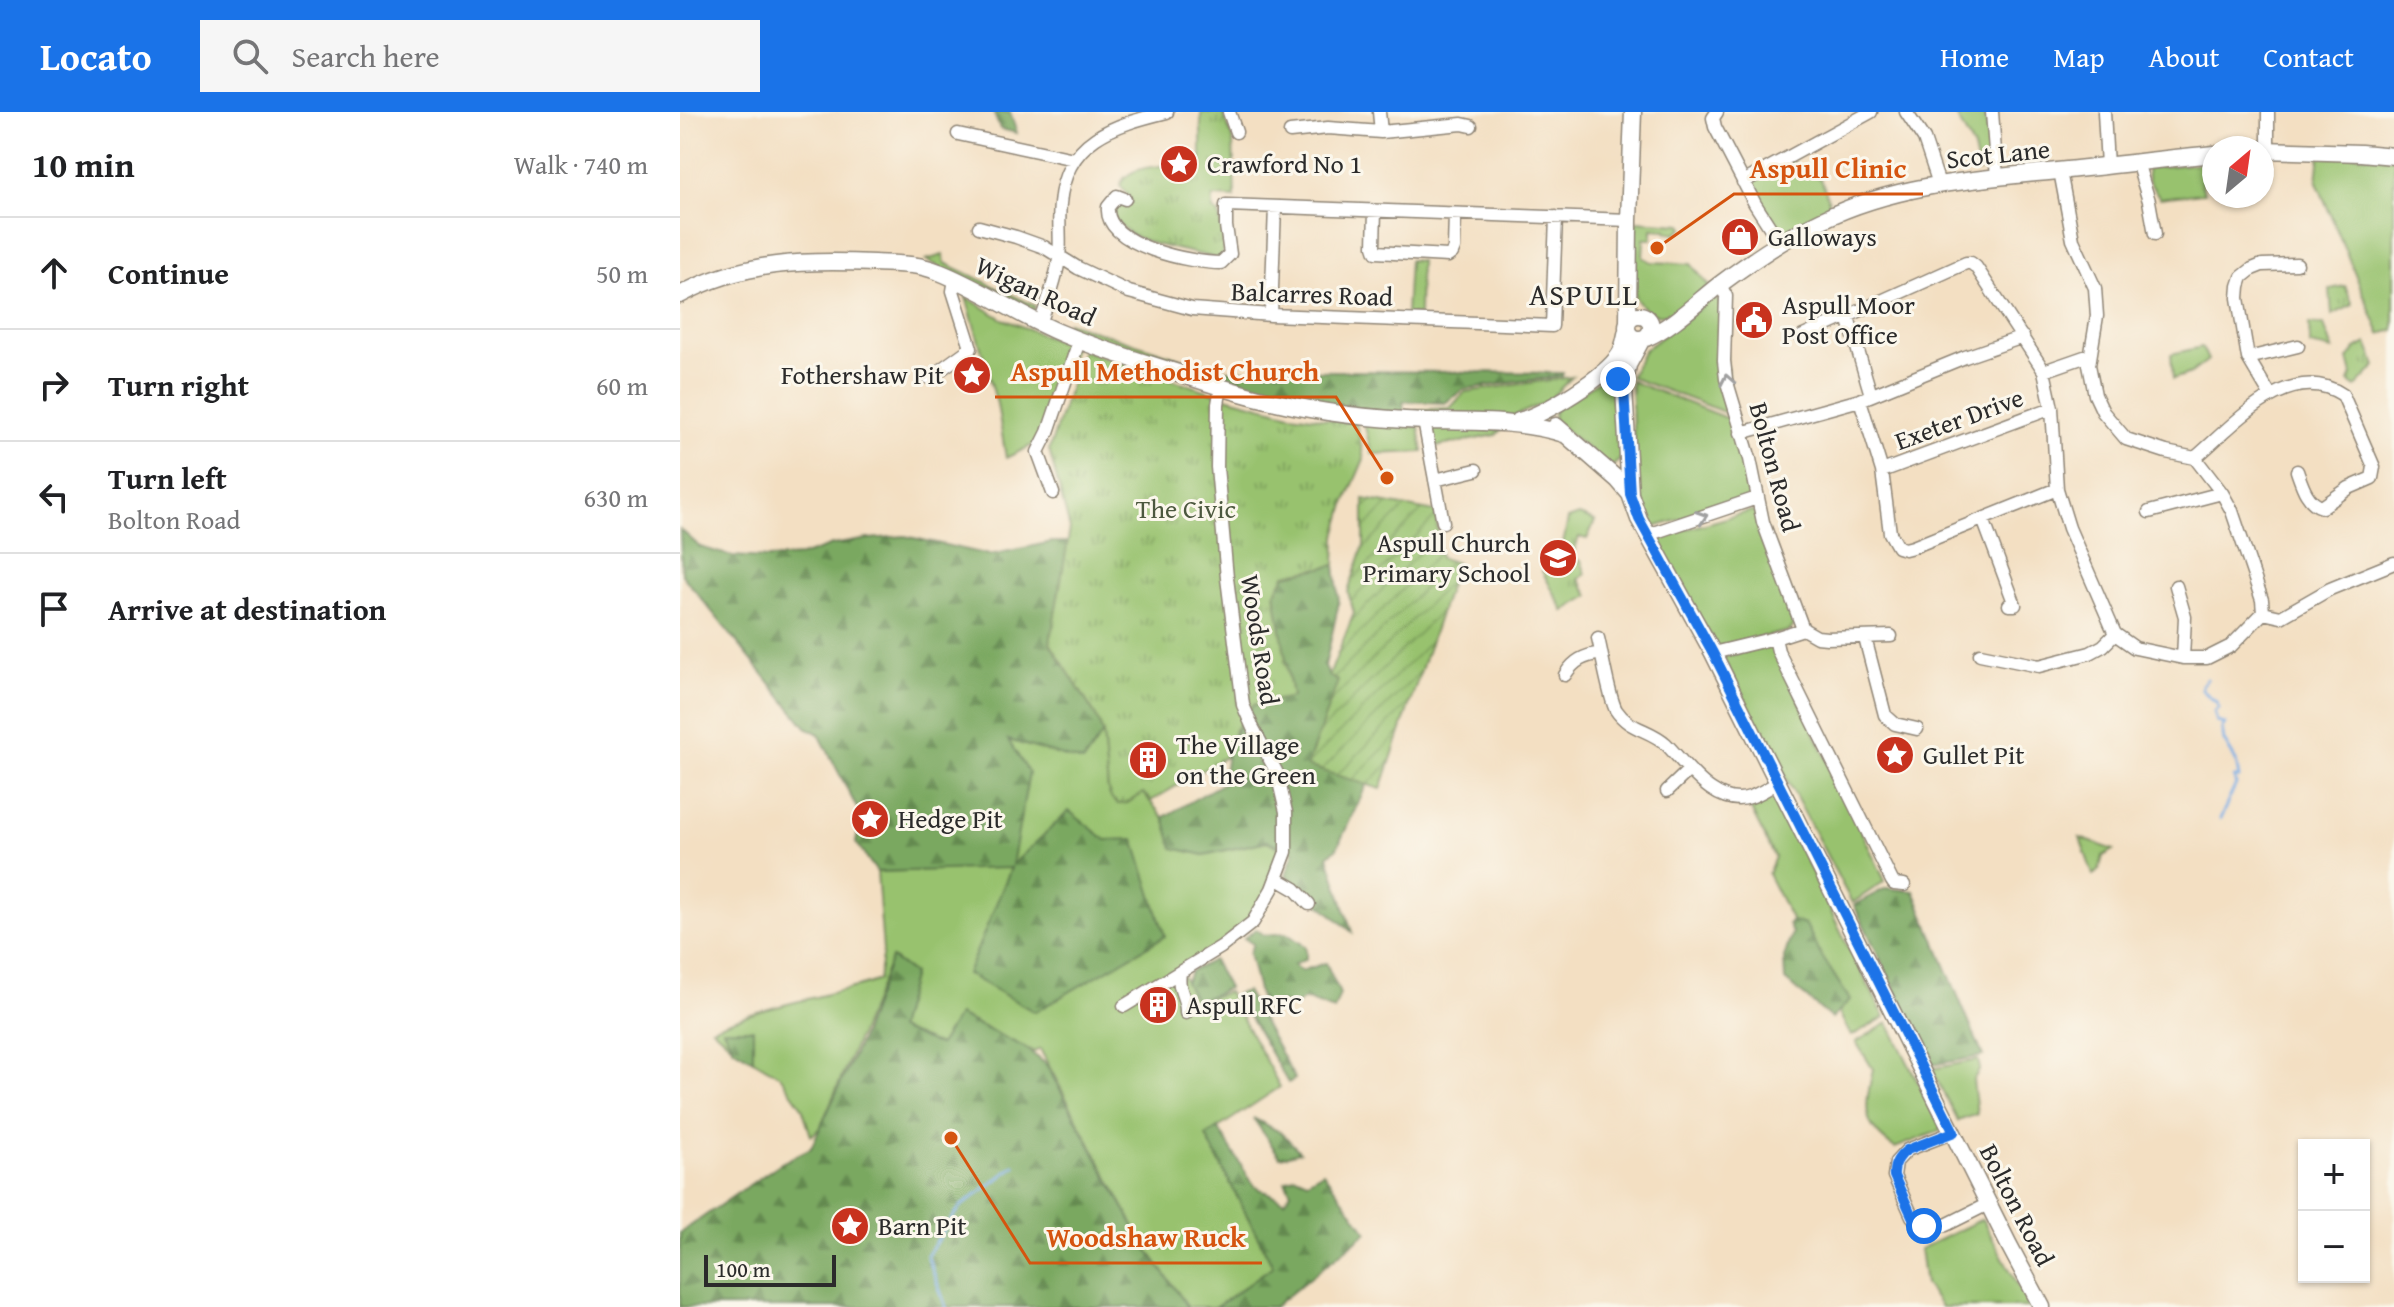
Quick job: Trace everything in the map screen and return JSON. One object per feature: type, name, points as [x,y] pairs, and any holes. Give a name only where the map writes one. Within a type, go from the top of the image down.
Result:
[{"type":"main road","points":[[1633,112],[1628,295],[1636,321],[1634,339],[1644,339]]},
{"type":"main road","points":[[2274,149],[2394,156]]},
{"type":"main road","name":"Scot Lane","points":[[1644,339],[1657,333],[1780,243],[1850,207],[1939,184],[2202,155]]},
{"type":"main road","name":"Wigan Road","points":[[680,295],[715,280],[788,262],[925,267],[1079,341],[1221,387],[1317,411],[1424,421],[1514,423],[1539,426],[1564,434]]},
{"type":"main road","points":[[1636,321],[1679,317]]},
{"type":"main road","name":"Wigan Road","points":[[1514,423],[1556,406],[1596,378],[1620,355],[1636,321]]},
{"type":"main road","name":"Bolton Road","points":[[1630,494],[1624,388],[1628,365],[1644,339]]},
{"type":"main road","points":[[1596,378],[1613,376],[1624,388]]},
{"type":"main road","points":[[1556,406],[1553,420],[1564,434]]},
{"type":"main road","name":"Bolton Road","points":[[1564,434],[1622,483],[1630,494],[1647,535],[1713,653],[2042,1307]]},
{"type":"main road","points":[[1603,466],[1614,465],[1626,451]]},
{"type":"street","points":[[1040,324],[1057,271],[1062,187],[1074,159],[1086,145],[1109,129],[1135,116],[1167,112]]},
{"type":"street","points":[[1229,112],[1236,132]]},
{"type":"street","points":[[1379,112],[1381,132]]},
{"type":"street","points":[[1717,112],[1713,118],[1715,127],[1743,182],[1780,243]]},
{"type":"street","points":[[1743,182],[1871,112]]},
{"type":"street","points":[[1906,112],[1924,139],[1939,184]]},
{"type":"street","points":[[1992,112],[1997,177]]},
{"type":"street","points":[[2104,112],[2107,166]]},
{"type":"street","points":[[2266,136],[2268,112]]},
{"type":"street","points":[[1290,132],[1328,128],[1381,132],[1465,121]]},
{"type":"street","points":[[958,134],[1074,159]]},
{"type":"street","points":[[2137,162],[2155,234]]},
{"type":"street","points":[[1801,337],[1971,263],[2044,371],[2052,408],[2057,489],[2069,528],[2115,634],[2135,648],[2183,658],[2207,658],[2231,646],[2263,613],[2262,600],[2232,511],[2195,458],[2126,439],[2116,431],[2103,412],[2095,395],[2089,365],[2097,316],[2095,288],[2073,240],[2060,171]]},
{"type":"street","points":[[1120,195],[1111,201],[1107,213],[1109,221],[1119,233],[1147,247],[1211,263],[1221,263],[1230,254],[1222,205],[1629,220]]},
{"type":"street","points":[[1271,315],[1275,207]]},
{"type":"street","points":[[1375,211],[1376,252],[1448,256],[1454,248],[1455,214]]},
{"type":"street","name":"Balcarres Road","points":[[979,227],[1016,237],[1059,255],[1104,281],[1156,301],[1211,311],[1552,326],[1556,217]]},
{"type":"street","points":[[2270,395],[2248,358],[2238,298],[2242,277],[2262,265],[2297,264]]},
{"type":"street","points":[[929,378],[971,348],[953,291],[955,279]]},
{"type":"street","name":"Bolton Road","points":[[1720,285],[1726,296],[1726,379],[1750,459],[1763,522],[1803,629]]},
{"type":"street","points":[[1848,317],[1882,471],[1890,533],[1898,547],[1913,547],[2057,489]]},
{"type":"street","points":[[1741,433],[1866,397],[2023,337]]},
{"type":"street","points":[[1053,493],[1038,452],[1048,432],[1079,341]]},
{"type":"street","points":[[2248,358],[2298,346]]},
{"type":"street","points":[[2044,371],[2090,355]]},
{"type":"street","points":[[2343,395],[2353,385]]},
{"type":"street","points":[[2195,458],[2270,395],[2290,386],[2325,386],[2343,395],[2374,467],[2372,478],[2349,488],[2322,507],[2310,500],[2297,471]]},
{"type":"street","name":"Woods Road","points":[[1124,1006],[1253,922],[1286,852],[1286,812],[1277,773],[1243,705],[1217,467],[1221,387]]},
{"type":"street","name":"Exeter Drive","points":[[1882,471],[2052,408]]},
{"type":"street","points":[[1424,421],[1443,522]]},
{"type":"street","points":[[1435,480],[1476,470]]},
{"type":"street","points":[[2149,512],[2222,493]]},
{"type":"street","points":[[1647,535],[1757,498]]},
{"type":"street","points":[[1983,519],[2015,605],[2009,605]]},
{"type":"street","points":[[2263,613],[2281,617],[2330,589],[2394,563]]},
{"type":"street","points":[[2176,586],[2185,617],[2183,658]]},
{"type":"street","points":[[1713,653],[1803,629],[1822,638],[1891,636]]},
{"type":"street","points":[[1980,654],[2039,666],[2090,653],[2115,634]]},
{"type":"street","points":[[1598,638],[1615,708],[1631,727],[1653,735],[1688,771],[1716,791],[1734,798],[1753,796],[1778,783]]},
{"type":"street","points":[[1775,638],[1778,651],[1892,881],[1904,885]]},
{"type":"street","points":[[1865,638],[1885,715],[1895,724],[1917,729]]},
{"type":"street","points":[[1563,677],[1572,663],[1601,653]]},
{"type":"street","points":[[1664,794],[1688,771]]},
{"type":"street","points":[[1276,878],[1295,889],[1309,904]]},
{"type":"street","points":[[1180,972],[1180,991],[1187,1006],[1186,1013]]},
{"type":"street","points":[[1954,1132],[1907,1150],[1896,1162],[1894,1176],[1912,1216],[1917,1222],[1935,1227],[1946,1225],[1988,1204]]},
{"type":"green space","points":[[993,112],[1010,112],[1017,133],[1000,129]]},
{"type":"green space","points":[[1201,112],[1223,112],[1233,141],[1235,198],[1213,197],[1213,210],[1219,214],[1223,238],[1220,259],[1154,244],[1131,235],[1113,218],[1114,206],[1118,203],[1128,205],[1131,200],[1120,185],[1133,172],[1155,166],[1201,165]]},
{"type":"green space","points":[[1954,112],[1974,112],[1985,116],[1989,153],[1979,172],[1974,149]]},
{"type":"green space","points":[[2320,152],[2394,158],[2394,330],[2380,334],[2317,182]]},
{"type":"green space","points":[[1791,161],[1821,179],[1831,207],[1789,230],[1780,231],[1753,187],[1756,181]]},
{"type":"green space","points":[[2202,163],[2202,193],[2160,198],[2148,180],[2147,168]]},
{"type":"green space","points":[[1636,221],[1682,224],[1684,227],[1676,233],[1652,229],[1652,239],[1644,239],[1643,257],[1652,262],[1691,264],[1709,286],[1681,308],[1662,315],[1653,314],[1635,297]]},
{"type":"green space","points":[[943,255],[945,263],[1035,306],[1032,315],[926,260]]},
{"type":"green space","points":[[1409,260],[1420,261],[1419,315],[1406,314]]},
{"type":"green space","points":[[2345,286],[2353,305],[2332,315],[2330,289]]},
{"type":"green space","points":[[966,297],[1003,319],[1074,347],[1041,437],[1035,444],[1006,458],[997,404]]},
{"type":"green space","points":[[1713,298],[1720,302],[1732,415],[1630,377],[1644,350]]},
{"type":"green space","points":[[1067,322],[1217,370],[1247,387],[1067,332]]},
{"type":"green space","points":[[2309,324],[2324,325],[2333,350],[2310,345]]},
{"type":"green space","points":[[2367,343],[2376,366],[2356,387],[2349,382],[2352,375],[2348,359],[2356,349]]},
{"type":"green space","points":[[2202,347],[2208,360],[2191,373],[2173,379],[2171,354]]},
{"type":"green space","name":"The Civic","points":[[1082,350],[1226,397],[1291,414],[1356,423],[1364,459],[1346,501],[1336,536],[1335,565],[1285,575],[1275,594],[1292,697],[1253,705],[1234,731],[1225,757],[1151,801],[1143,793],[1127,803],[1118,804],[1111,798],[1103,733],[1096,716],[1050,643],[1070,529],[1049,450]]},
{"type":"green space","points":[[1217,370],[1563,373],[1562,376],[1464,389],[1445,403],[1403,401],[1404,414],[1333,407],[1247,387]]},
{"type":"green space","points":[[1607,375],[1618,379],[1623,457],[1610,467],[1553,420],[1554,411]]},
{"type":"green space","points":[[1572,377],[1548,401],[1515,416],[1416,413],[1416,410],[1450,408],[1465,392]]},
{"type":"green space","points":[[1631,381],[1734,421],[1747,466],[1750,499],[1648,529],[1636,495]]},
{"type":"green space","points":[[1364,423],[1419,427],[1423,452],[1372,454]]},
{"type":"green space","points":[[1429,427],[1501,430],[1496,435],[1435,447]]},
{"type":"green space","points":[[1364,499],[1436,512],[1440,558],[1457,563],[1381,789],[1307,766],[1338,681],[1329,676],[1354,613],[1348,592],[1364,545]]},
{"type":"green space","points":[[1751,511],[1756,514],[1794,625],[1790,631],[1717,647],[1651,539]]},
{"type":"green space","points":[[1579,515],[1595,521],[1587,539],[1579,537],[1572,558],[1581,561],[1586,574],[1579,579],[1589,596],[1564,611],[1542,571],[1563,561],[1568,519]]},
{"type":"green space","points":[[680,529],[700,547],[731,556],[768,558],[801,556],[832,545],[905,536],[990,555],[1052,542],[1068,542],[1050,643],[1096,716],[1103,733],[1083,762],[1008,740],[1029,773],[1012,865],[1069,811],[1106,840],[1134,839],[1165,936],[1035,1012],[967,974],[1011,868],[877,872],[856,843],[861,816],[819,734],[806,727],[682,575]]},
{"type":"green space","points":[[1335,565],[1339,602],[1325,666],[1329,676],[1339,680],[1307,765],[1367,784],[1337,848],[1328,856],[1352,932],[1286,875],[1294,852],[1267,841],[1204,855],[1173,848],[1164,817],[1223,783],[1231,741],[1253,705],[1292,697],[1275,594],[1285,575]]},
{"type":"green space","points":[[1773,645],[1885,881],[1852,903],[1722,657]]},
{"type":"green space","points":[[1103,733],[1108,790],[1118,804],[1127,803],[1143,793],[1164,818],[1177,849],[1204,855],[1267,841],[1286,852],[1253,922],[1180,972],[1196,1001],[1228,992],[1280,1087],[1206,1136],[1273,1266],[1216,1307],[1188,1307],[1145,1246],[1040,1049],[1034,1052],[959,1015],[939,1045],[898,1029],[913,974],[892,958],[820,1128],[811,1136],[802,1107],[780,1076],[735,1049],[712,1028],[757,1012],[878,980],[883,951],[877,872],[1012,867],[1007,739],[1083,761]]},
{"type":"green space","points":[[1774,792],[1885,1017],[1851,1036],[1768,874],[1775,857],[1748,804]]},
{"type":"green space","points":[[2080,838],[2114,850],[2103,856],[2099,871],[2093,875]]},
{"type":"green space","points":[[1886,888],[1914,891],[1983,1056],[1932,1065],[1854,905]]},
{"type":"green space","points":[[1792,921],[1806,925],[1850,1000],[1832,1019],[1785,980],[1784,958],[1792,933],[1788,924]]},
{"type":"green space","points":[[1256,929],[1264,935],[1286,933],[1306,947],[1306,959],[1293,965],[1301,971],[1326,963],[1340,994],[1334,1010],[1305,999],[1295,1005],[1277,1002],[1272,1011],[1262,1008],[1249,953],[1253,944],[1244,938]]},
{"type":"green space","points":[[891,958],[913,974],[898,1029],[939,1045],[958,1015],[1024,1047],[1046,1064],[1145,1246],[1188,1307],[680,1307],[680,1233],[781,1163],[811,1148],[860,1041]]},
{"type":"green space","points":[[1213,960],[1228,988],[1196,1002],[1185,982],[1191,971]]},
{"type":"green space","points":[[1246,991],[1295,1079],[1288,1083],[1236,994]]},
{"type":"green space","points":[[1888,1023],[1942,1130],[1895,1148],[1871,1123],[1867,1105],[1873,1069],[1856,1042]]},
{"type":"green space","points":[[723,1029],[753,1029],[753,1060],[733,1048]]},
{"type":"green space","points":[[1978,1060],[1980,1069],[1973,1080],[1977,1114],[1958,1121],[1931,1069]]},
{"type":"green space","points":[[1253,1118],[1282,1133],[1300,1152],[1280,1157]]},
{"type":"green space","points":[[1218,1128],[1254,1186],[1284,1201],[1291,1192],[1285,1181],[1296,1176],[1307,1181],[1323,1172],[1367,1232],[1274,1307],[1216,1307],[1273,1266],[1206,1136]]},
{"type":"green space","points":[[1982,1219],[2030,1307],[1941,1307],[1925,1284],[1920,1249]]},
{"type":"waterway","points":[[2207,679],[2202,690],[2219,708],[2214,711],[2217,722],[2225,724],[2222,728],[2224,741],[2236,761],[2239,778],[2234,778],[2236,784],[2220,819]]},
{"type":"waterway","points":[[946,1307],[927,1255],[960,1207],[1015,1166]]},
{"type":"place","name":"Crawford No 1","points":[[1179,164]]},
{"type":"place","name":"Galloways","points":[[1740,237]]},
{"type":"place","name":"Aspull Clinic","points":[[1657,248]]},
{"type":"place","name":"Aspull Moor Post Office","points":[[1754,320]]},
{"type":"place","name":"Fothershaw Pit","points":[[972,375]]},
{"type":"place","name":"Aspull Methodist Church","points":[[1387,478]]},
{"type":"place","name":"Aspull Church Primary School","points":[[1558,558]]},
{"type":"place","name":"Gullet Pit","points":[[1895,755]]},
{"type":"place","name":"The Village on the Green","points":[[1148,760]]},
{"type":"place","name":"Hedge Pit","points":[[870,819]]},
{"type":"place","name":"Aspull RFC","points":[[1158,1005]]},
{"type":"place","name":"Woodshaw Ruck","points":[[951,1138]]},
{"type":"place","name":"Barn Pit","points":[[850,1226]]},
{"type":"district","name":"ASPULL","points":[[1584,295]]},
{"type":"route","points":[[1618,379],[1624,388],[1630,494],[1639,519],[1713,653],[1954,1132],[1907,1150],[1901,1154],[1893,1171],[1912,1216],[1924,1226]]}]
